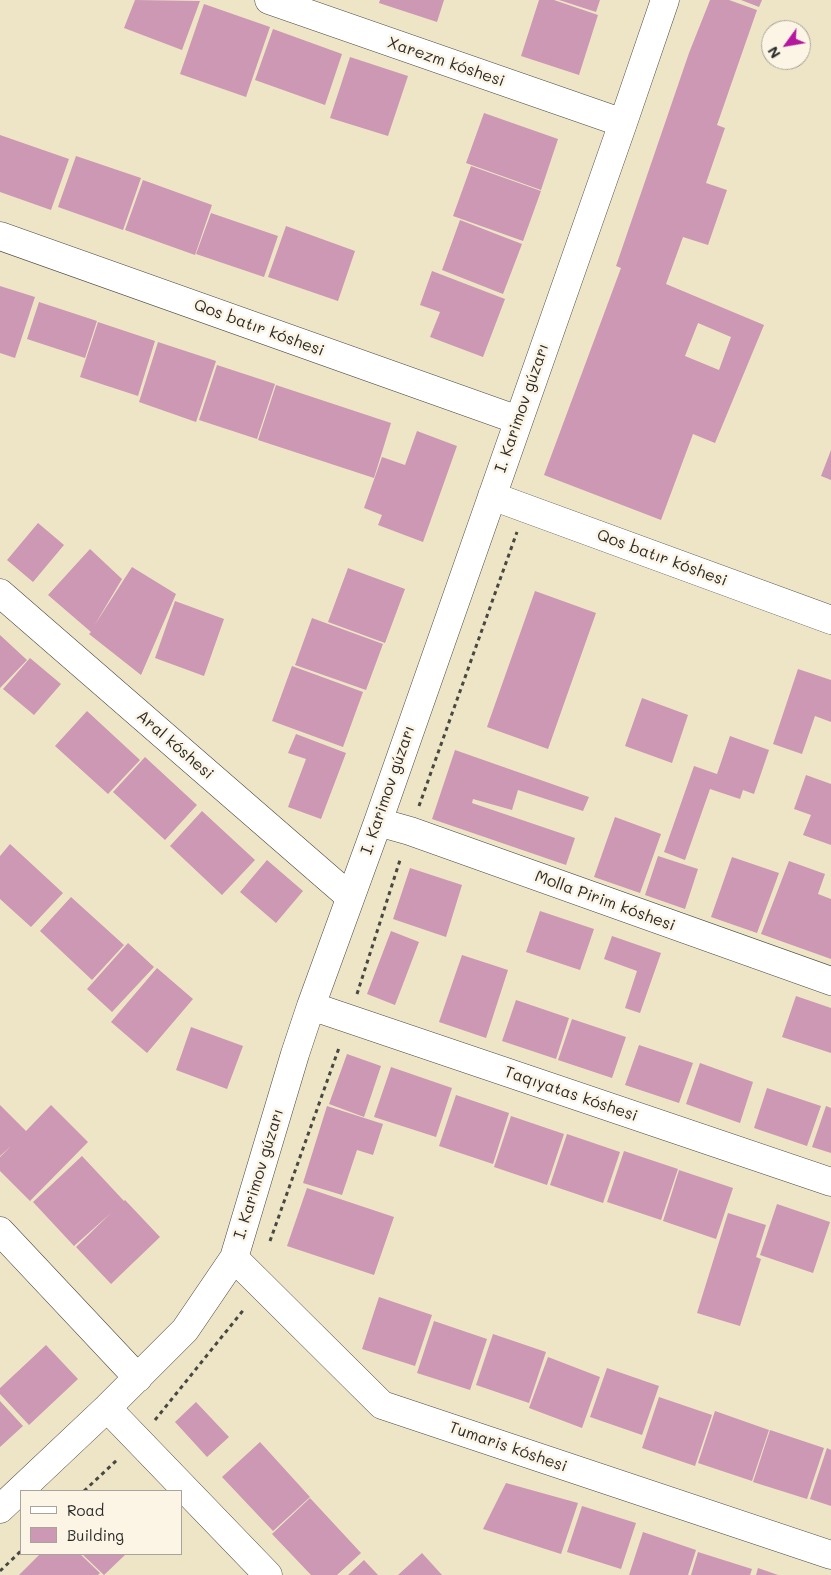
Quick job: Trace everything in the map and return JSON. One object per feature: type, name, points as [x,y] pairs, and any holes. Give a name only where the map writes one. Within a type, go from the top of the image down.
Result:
[{"type":"street","name":"Xarezm kóshesi","points":[[269,0],[623,123]]},
{"type":"street","name":"I. Karimov gúzarı","points":[[20,1490],[138,1378],[185,1330],[234,1258],[311,1006],[378,822],[665,0]]},
{"type":"street","name":"Qos batır kóshesi","points":[[0,236],[518,420]]},
{"type":"street","name":"Qos batır kóshesi","points":[[492,496],[831,620]]},
{"type":"street","name":"Aral kóshesi","points":[[0,593],[350,897]]},
{"type":"street","name":"Molla Pirim kóshesi","points":[[378,822],[410,831],[831,981]]},
{"type":"street","name":"Taqıyatas kóshesi","points":[[311,1006],[831,1182]]},
{"type":"street","points":[[0,1231],[138,1378]]},
{"type":"street","name":"Tumaris kóshesi","points":[[234,1258],[382,1405],[831,1556]]},
{"type":"street","points":[[107,1408],[268,1575]]},
{"type":"street","name":"I. Karimov gúzarı","points":[[0,1509],[20,1490]]},
{"type":"path","points":[[0,1571],[20,1552]]},
{"type":"building","points":[[135,0],[200,1],[182,50],[124,28]]},
{"type":"building","points":[[380,0],[444,0],[437,22],[379,3]]},
{"type":"building","points":[[539,0],[554,0],[598,15],[579,75],[521,56]]},
{"type":"building","points":[[559,0],[600,0],[596,12]]},
{"type":"building","points":[[710,0],[729,0],[757,10],[717,125],[725,128],[706,183],[727,190],[708,245],[683,237],[666,284],[764,325],[715,443],[693,434],[661,520],[544,475],[621,268],[616,266],[689,53]],"holes":[[[698,323],[731,337],[719,370],[685,356]]]},
{"type":"building","points":[[741,0],[762,0],[759,7]]},
{"type":"building","points":[[204,4],[270,27],[246,97],[180,74]]},
{"type":"building","points":[[273,29],[342,54],[325,105],[255,80]]},
{"type":"building","points":[[350,57],[408,76],[388,136],[330,118]]},
{"type":"building","points":[[484,113],[558,139],[541,190],[466,163]]},
{"type":"building","points":[[0,135],[69,159],[51,210],[0,192]]},
{"type":"building","points":[[76,156],[141,178],[123,230],[58,207]]},
{"type":"building","points":[[471,166],[541,191],[523,241],[453,216]]},
{"type":"building","points":[[143,180],[212,205],[195,255],[125,230]]},
{"type":"building","points":[[211,213],[278,236],[264,277],[196,254]]},
{"type":"building","points":[[460,220],[522,244],[503,294],[442,270]]},
{"type":"building","points":[[286,226],[355,251],[338,301],[268,277]]},
{"type":"building","points":[[432,271],[505,299],[483,357],[430,337],[440,312],[420,305]]},
{"type":"building","points":[[0,286],[35,297],[15,358],[0,353]]},
{"type":"building","points":[[39,302],[97,321],[85,358],[27,339]]},
{"type":"building","points":[[98,322],[155,341],[138,396],[80,377]]},
{"type":"building","points":[[158,342],[216,361],[196,422],[139,402]]},
{"type":"building","points":[[217,365],[275,384],[257,439],[199,420]]},
{"type":"building","points":[[276,385],[391,423],[374,478],[258,440]]},
{"type":"building","points":[[417,431],[457,446],[423,542],[378,525],[382,515],[364,508],[382,457],[405,465]]},
{"type":"building","points":[[831,450],[831,480],[821,476]]},
{"type":"building","points":[[38,523],[64,545],[33,582],[7,560]]},
{"type":"building","points":[[90,549],[122,579],[94,626],[132,567],[176,594],[141,675],[89,634],[91,632],[48,595]]},
{"type":"building","points":[[348,568],[405,589],[385,643],[328,622]]},
{"type":"building","points":[[535,591],[596,613],[548,749],[487,727]]},
{"type":"building","points":[[175,601],[224,619],[204,676],[155,658]]},
{"type":"building","points":[[312,618],[383,644],[366,690],[295,665]]},
{"type":"building","points":[[0,635],[27,660],[0,688]]},
{"type":"building","points":[[30,658],[61,684],[34,715],[3,689]]},
{"type":"building","points":[[292,666],[363,692],[343,747],[272,721]]},
{"type":"building","points":[[798,669],[831,680],[831,722],[815,716],[802,754],[773,744]]},
{"type":"building","points":[[642,698],[688,715],[672,763],[625,746]]},
{"type":"building","points":[[87,711],[140,760],[108,794],[55,746]]},
{"type":"building","points":[[296,734],[346,753],[321,819],[288,807],[306,759],[288,753]]},
{"type":"building","points":[[730,736],[769,750],[754,794],[743,790],[740,799],[710,789],[685,860],[664,852],[694,766],[717,774]]},
{"type":"building","points":[[455,750],[589,797],[583,811],[518,790],[512,810],[473,799],[472,803],[575,838],[566,865],[432,819]]},
{"type":"building","points":[[145,757],[197,805],[165,840],[113,792]]},
{"type":"building","points":[[806,775],[831,784],[831,845],[803,835],[811,815],[794,809]]},
{"type":"building","points":[[202,811],[255,860],[222,895],[170,846]]},
{"type":"building","points":[[615,817],[661,834],[640,893],[594,877]]},
{"type":"building","points":[[10,844],[63,893],[31,927],[0,899],[0,856]]},
{"type":"building","points":[[658,856],[698,869],[685,909],[645,895]]},
{"type":"building","points":[[732,857],[779,873],[757,933],[711,917]]},
{"type":"building","points":[[267,860],[303,891],[276,923],[240,892]]},
{"type":"building","points":[[789,861],[825,874],[818,894],[831,899],[831,959],[761,934]]},
{"type":"building","points":[[410,868],[462,885],[446,937],[393,919]]},
{"type":"building","points":[[71,897],[124,945],[92,980],[40,931]]},
{"type":"building","points":[[540,911],[594,929],[580,970],[526,952]]},
{"type":"building","points":[[391,931],[419,942],[395,1005],[367,994]]},
{"type":"building","points":[[612,936],[661,953],[640,1013],[625,1008],[637,971],[604,959]]},
{"type":"building","points":[[128,943],[154,967],[112,1012],[87,989]]},
{"type":"building","points":[[462,955],[508,970],[486,1038],[439,1022]]},
{"type":"building","points":[[157,968],[193,999],[147,1053],[111,1022]]},
{"type":"building","points":[[796,996],[831,1008],[831,1053],[782,1037]]},
{"type":"building","points":[[516,1000],[569,1018],[556,1059],[502,1041]]},
{"type":"building","points":[[572,1019],[626,1037],[612,1078],[558,1060]]},
{"type":"building","points":[[191,1027],[243,1046],[227,1089],[176,1070]]},
{"type":"building","points":[[639,1045],[693,1063],[679,1103],[625,1085]]},
{"type":"building","points":[[347,1054],[381,1066],[364,1117],[329,1104]]},
{"type":"building","points":[[700,1063],[753,1082],[740,1123],[686,1104]]},
{"type":"building","points":[[391,1067],[452,1088],[436,1137],[374,1117]]},
{"type":"building","points":[[767,1088],[821,1106],[807,1146],[754,1128]]},
{"type":"building","points":[[456,1095],[509,1113],[493,1164],[439,1146]]},
{"type":"building","points":[[0,1105],[26,1131],[51,1105],[88,1142],[30,1201],[0,1171],[0,1157],[11,1146],[0,1156]]},
{"type":"building","points":[[327,1106],[383,1124],[373,1155],[357,1150],[342,1195],[303,1183]]},
{"type":"building","points":[[826,1106],[831,1108],[831,1153],[812,1147]]},
{"type":"building","points":[[511,1116],[564,1134],[547,1185],[494,1167]]},
{"type":"building","points":[[567,1134],[620,1152],[603,1203],[550,1185]]},
{"type":"building","points":[[624,1151],[678,1169],[661,1220],[607,1202]]},
{"type":"building","points":[[82,1156],[160,1237],[111,1284],[76,1247],[111,1213],[74,1246],[33,1202]]},
{"type":"building","points":[[679,1170],[733,1188],[716,1239],[663,1221]]},
{"type":"building","points":[[307,1188],[394,1217],[374,1275],[287,1246]]},
{"type":"building","points":[[777,1204],[830,1222],[813,1273],[760,1255]]},
{"type":"building","points":[[728,1213],[766,1225],[756,1257],[761,1259],[740,1326],[697,1313]]},
{"type":"building","points":[[379,1297],[432,1315],[415,1366],[362,1349]]},
{"type":"building","points":[[434,1321],[487,1339],[470,1390],[417,1373]]},
{"type":"building","points":[[493,1334],[546,1352],[529,1403],[476,1385]]},
{"type":"building","points":[[46,1345],[78,1379],[29,1425],[0,1394],[0,1388]]},
{"type":"building","points":[[548,1357],[600,1377],[582,1428],[529,1408]]},
{"type":"building","points":[[607,1368],[659,1386],[642,1435],[590,1417]]},
{"type":"building","points":[[659,1397],[712,1415],[695,1466],[642,1448]]},
{"type":"building","points":[[0,1401],[23,1426],[0,1447]]},
{"type":"building","points":[[196,1402],[229,1437],[207,1457],[175,1422]]},
{"type":"building","points":[[715,1411],[769,1430],[752,1481],[698,1463]]},
{"type":"building","points":[[770,1430],[824,1448],[807,1499],[753,1482]]},
{"type":"building","points":[[260,1442],[310,1497],[273,1531],[222,1477]]},
{"type":"building","points":[[827,1448],[831,1450],[831,1506],[810,1499]]},
{"type":"building","points":[[506,1483],[578,1503],[561,1554],[483,1529]]},
{"type":"building","points":[[310,1498],[361,1553],[337,1575],[311,1575],[272,1534]]},
{"type":"building","points":[[582,1506],[636,1523],[621,1569],[567,1552]]},
{"type":"building","points":[[643,1532],[696,1550],[688,1575],[629,1575]]},
{"type":"building","points":[[698,1552],[752,1569],[750,1575],[691,1575]]},
{"type":"building","points":[[422,1553],[442,1575],[398,1575]]},
{"type":"building","points":[[39,1555],[81,1555],[100,1573],[98,1575],[19,1575]]},
{"type":"building","points":[[83,1555],[125,1555],[104,1575]]},
{"type":"building","points":[[364,1560],[378,1575],[348,1575]]},
{"type":"building","points":[[758,1568],[778,1575],[756,1575]]}]
